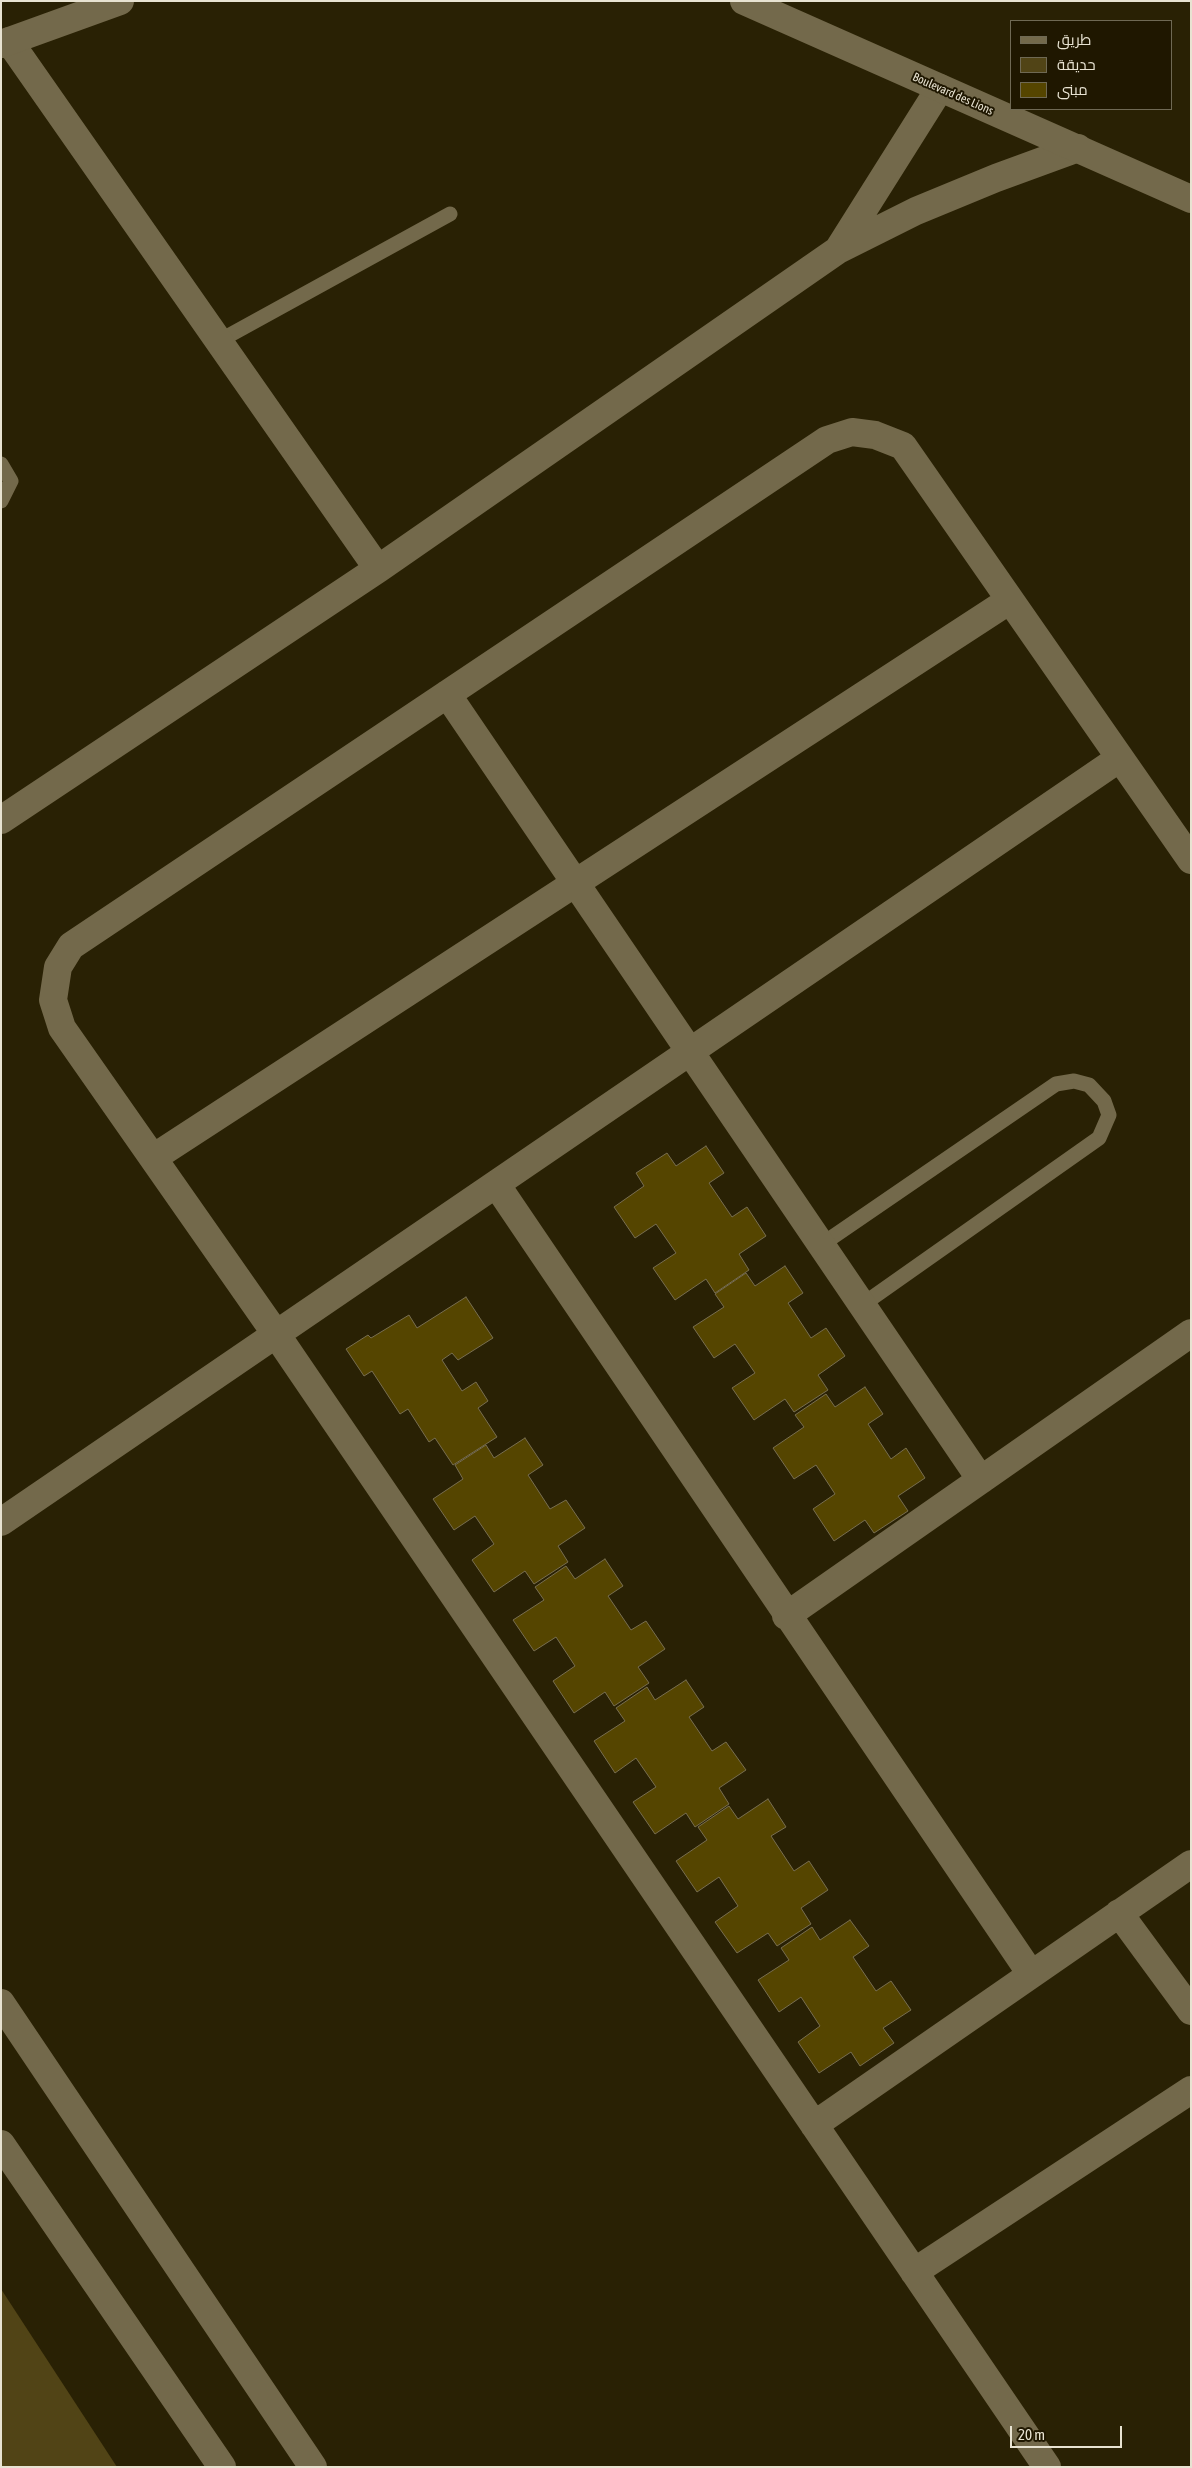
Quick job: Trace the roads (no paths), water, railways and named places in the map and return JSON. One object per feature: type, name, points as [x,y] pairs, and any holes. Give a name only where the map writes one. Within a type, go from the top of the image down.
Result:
[{"type":"street","points":[[120,1],[5,42],[219,341],[378,569]]},
{"type":"street","name":"Boulevard des Lions","points":[[744,1],[1191,199]]},
{"type":"street","points":[[838,250],[940,88]]},
{"type":"street","points":[[1,820],[378,569],[838,250],[916,211],[996,178],[1078,148]]},
{"type":"street","points":[[1047,2467],[276,1334],[62,1028],[53,1000],[58,967],[71,946],[827,440],[852,432],[875,434],[903,446],[1191,860]]},
{"type":"street","points":[[153,1158],[1010,600]]},
{"type":"street","points":[[447,694],[981,1480]]},
{"type":"street","points":[[1,1522],[1120,758]]},
{"type":"street","points":[[496,1184],[786,1616],[1031,1974]]},
{"type":"street","points":[[786,1616],[1191,1333]]},
{"type":"street","points":[[814,2125],[1191,1864]]},
{"type":"street","points":[[1119,1913],[1191,2011]]},
{"type":"street","points":[[1,2003],[313,2467]]},
{"type":"street","points":[[914,2272],[1191,2090]]},
{"type":"street","points":[[1,2144],[222,2467]]},
{"type":"lane","points":[[219,341],[450,214]]},
{"type":"lane","points":[[1,464],[11,481],[1,501]]},
{"type":"lane","points":[[821,1244],[1056,1084],[1074,1081],[1089,1085],[1104,1101],[1109,1115],[1099,1138],[862,1305]]}]
